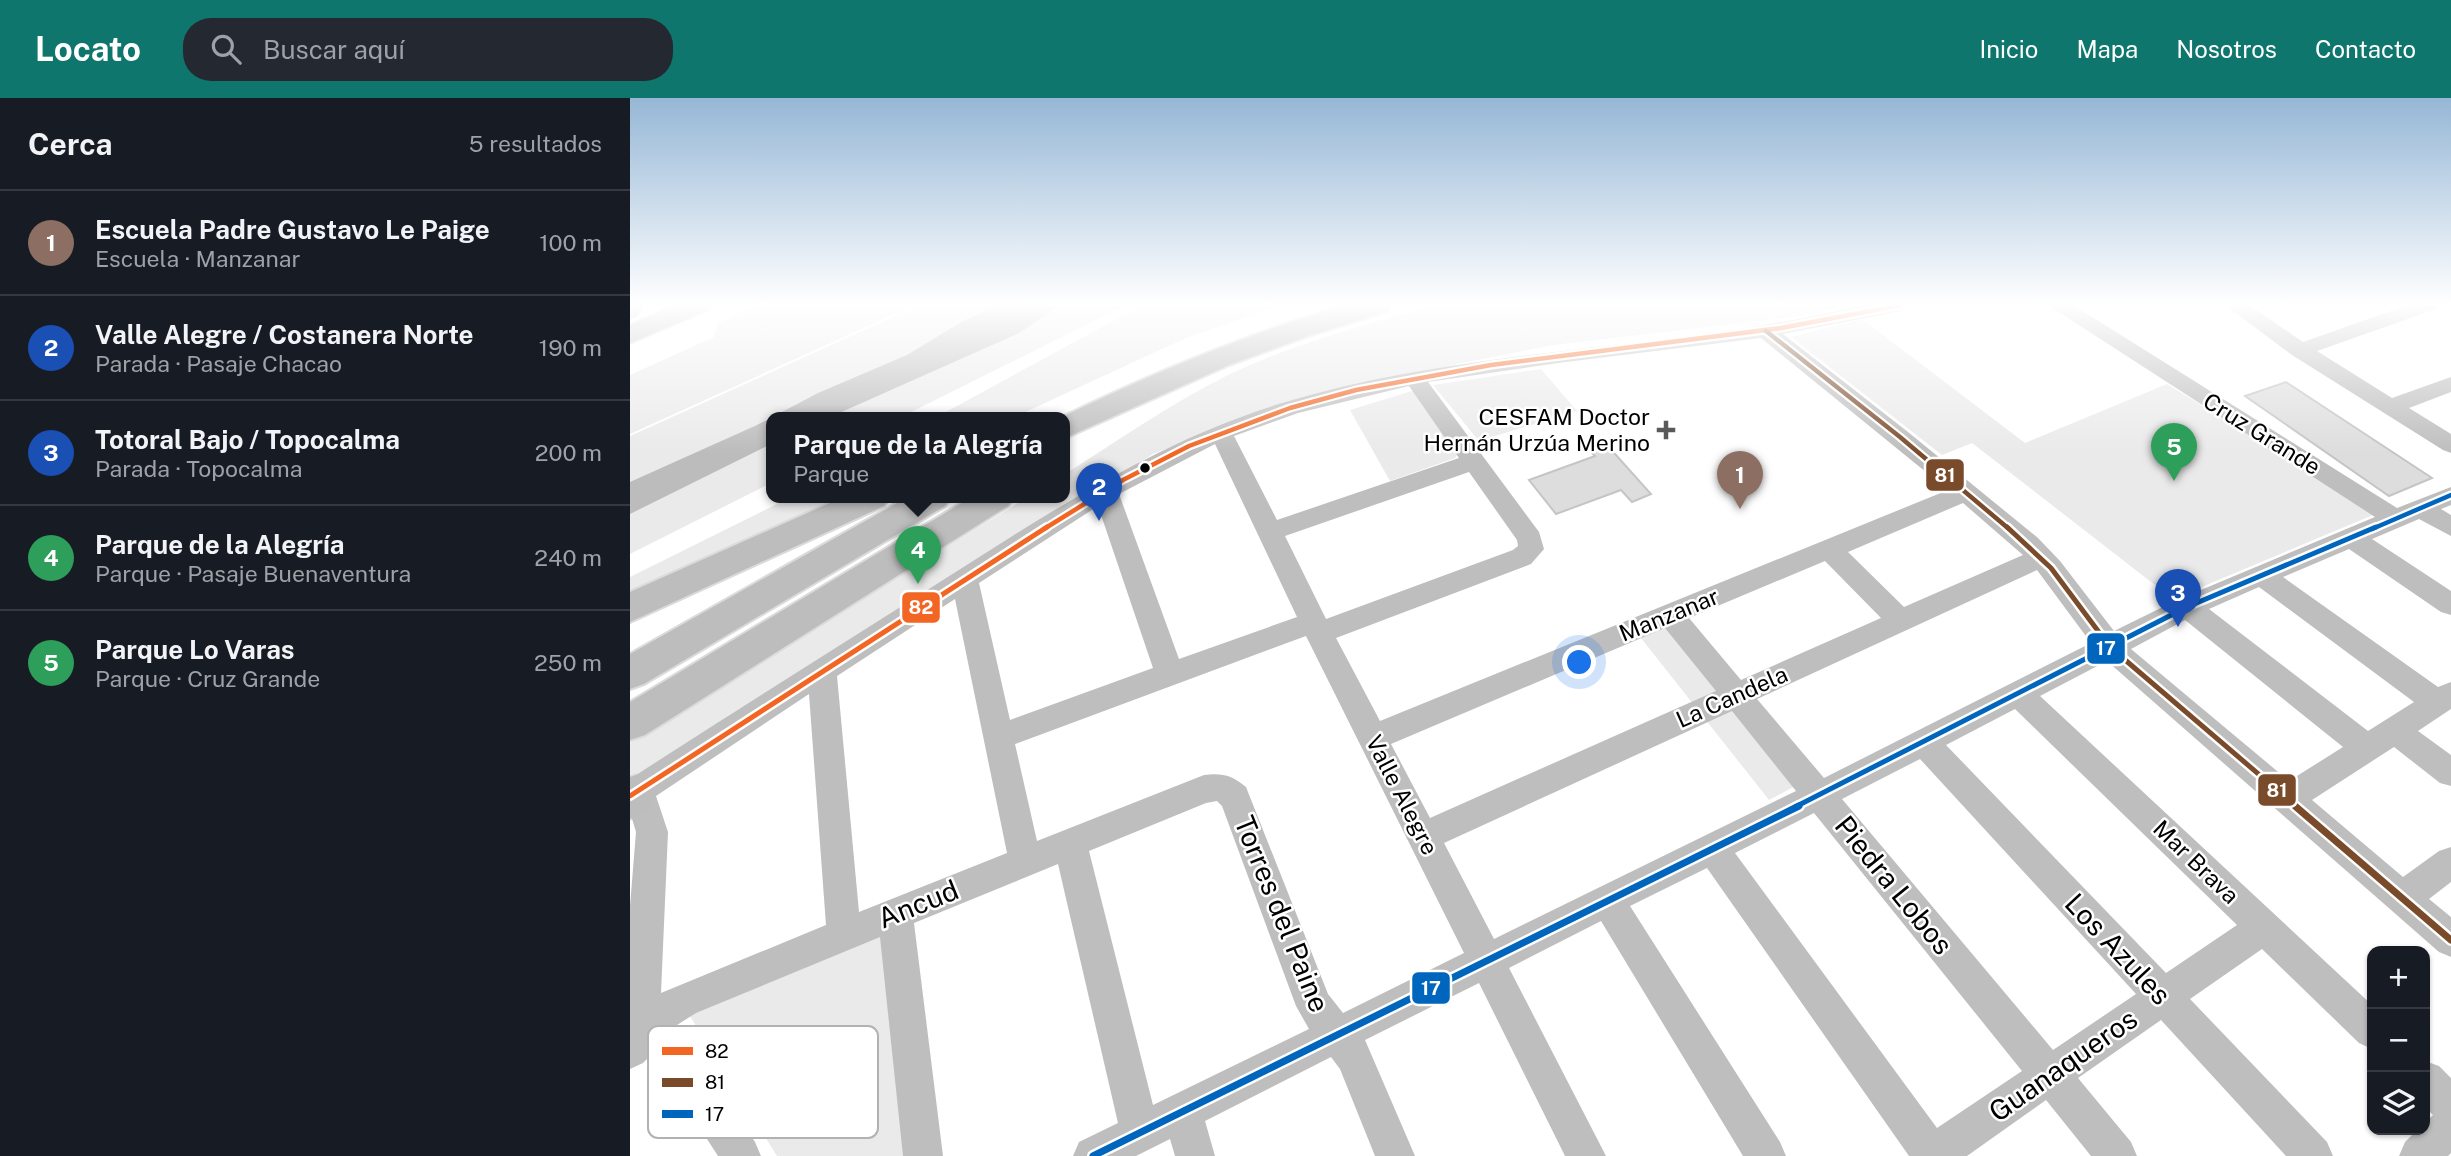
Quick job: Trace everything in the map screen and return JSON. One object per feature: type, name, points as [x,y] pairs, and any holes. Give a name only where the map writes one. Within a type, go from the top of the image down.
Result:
[{"type":"highway","points":[[1056,412],[1184,354]]},
{"type":"highway","points":[[1070,426],[1225,354]]},
{"type":"highway","points":[[1070,453],[1243,354]]},
{"type":"highway","points":[[630,608],[861,503]]},
{"type":"highway","points":[[630,646],[883,503]]},
{"type":"highway","points":[[630,673],[924,503]]},
{"type":"highway","points":[[630,723],[988,503]]},
{"type":"street","points":[[654,1024],[642,1000],[652,832],[644,804],[632,796],[1105,490],[1150,465],[1221,432],[1296,407],[1413,378],[1559,354]]},
{"type":"street","points":[[1795,354],[1967,492],[2042,557],[2110,647],[2451,940]]},
{"type":"street","name":"Cruz Grande","points":[[2136,354],[2396,519]]},
{"type":"street","points":[[2307,354],[2451,445]]},
{"type":"street","points":[[998,737],[1170,674],[1316,628],[1522,557],[1531,549],[1530,539],[1413,378]]},
{"type":"street","points":[[2390,407],[2451,384]]},
{"type":"street","name":"Valle Alegre","points":[[1221,432],[1316,628],[1586,1156]]},
{"type":"street","points":[[1269,532],[1474,462]]},
{"type":"street","points":[[1105,490],[1170,674]]},
{"type":"street","name":"Manzanar","points":[[1372,738],[1967,492]]},
{"type":"street","points":[[1093,1156],[1820,795],[2187,607],[2451,495]]},
{"type":"street","points":[[2420,508],[2451,527]]},
{"type":"street","points":[[2350,537],[2451,605]]},
{"type":"street","points":[[1829,549],[1901,621]]},
{"type":"street","name":"La Candela","points":[[1423,837],[2042,557]]},
{"type":"street","points":[[2261,575],[2444,699],[2287,799]]},
{"type":"street","points":[[965,580],[1025,861]]},
{"type":"street","points":[[2187,607],[2367,748]]},
{"type":"street","name":"Piedra Lobos","points":[[1670,615],[2117,1156]]},
{"type":"street","points":[[822,671],[844,934]]},
{"type":"street","name":"Mar Brava","points":[[2019,694],[2367,1025]]},
{"type":"street","points":[[2395,730],[2451,773]]},
{"type":"street","name":"Los Azules","points":[[1924,742],[2313,1156]]},
{"type":"street","name":"Ancud","points":[[654,1024],[665,1011],[683,1000],[1210,787],[1223,787]]},
{"type":"street","name":"Torres del Paine","points":[[1223,787],[1235,797],[1314,1006],[1359,1066],[1395,1156]]},
{"type":"street","points":[[1070,843],[1140,1132]]},
{"type":"street","points":[[1712,848],[1932,1156]]},
{"type":"street","points":[[2402,898],[2451,862]]},
{"type":"street","points":[[1607,900],[1766,1156]]},
{"type":"street","points":[[895,914],[923,1156]]},
{"type":"street","name":"Guanaqueros","points":[[1932,1156],[2264,927]]},
{"type":"street","name":"Ancud","points":[[630,1050],[648,1030]]},
{"type":"street","points":[[2430,1085],[2451,1105]]},
{"type":"street","points":[[1182,1111],[1195,1156]]},
{"type":"street","points":[[2419,1156],[2451,1125]]},
{"type":"street","points":[[729,1138],[741,1156]]},
{"type":"shaded area","points":[[676,354],[805,354],[630,434],[630,375]]},
{"type":"shaded area","points":[[811,354],[1027,354],[911,412],[766,412],[766,486],[630,554],[630,436]]},
{"type":"shaded area","points":[[971,354],[841,412],[782,412],[818,393],[907,355]]},
{"type":"shaded area","points":[[1052,354],[1150,354],[1025,412],[946,412]]},
{"type":"shaded area","points":[[1277,354],[1506,354],[1270,410],[1153,454],[630,789],[630,743],[1018,503],[1070,503],[1070,471],[1167,409]]},
{"type":"shaded area","points":[[1813,354],[1908,354],[2025,443],[2167,384],[2369,508],[2373,515],[2173,599],[1972,443],[1942,455]]},
{"type":"shaded area","points":[[1541,369],[1577,411],[1479,441],[1433,385]]},
{"type":"shaded area","points":[[1415,390],[1459,451],[1455,458],[1390,481],[1350,410]]},
{"type":"shaded area","points":[[766,420],[766,446],[630,514],[630,482]]},
{"type":"shaded area","points":[[779,503],[832,503],[630,596],[630,577]]},
{"type":"shaded area","points":[[1668,626],[1799,784],[1769,800],[1641,638]]},
{"type":"shaded area","points":[[881,933],[905,1156],[777,1156],[766,1138],[878,1138],[878,1026],[696,1026],[688,1013]]},
{"type":"building","points":[[2286,382],[2432,478],[2389,496],[2245,396]]},
{"type":"building","points":[[1607,445],[1651,494],[1632,502],[1621,490],[1556,514],[1529,480],[1595,456],[1590,451]]},
{"type":"transit line","name":"82","points":[[630,796],[1090,500],[1189,446],[1290,408],[1356,390],[1423,376],[1572,354]]},
{"type":"transit line","name":"81","points":[[1796,354],[2029,545],[2051,568],[2110,647],[2451,940]]},
{"type":"transit line","name":"17","points":[[1093,1156],[1820,795],[2187,607],[2451,495]]},
{"type":"place","name":"CESFAM Doctor Hernán Urzúa Merino","points":[[1666,430]]},
{"type":"place","name":"Parque Lo Varas","points":[[2174,481]]},
{"type":"place","name":"Escuela Padre Gustavo Le Paige","points":[[1740,509]]},
{"type":"place","name":"Valle Alegre / Costanera Norte","points":[[1099,521]]},
{"type":"place","name":"Parque de la Alegría","points":[[918,584]]},
{"type":"place","name":"Totoral Bajo / Topocalma","points":[[2178,627]]}]
